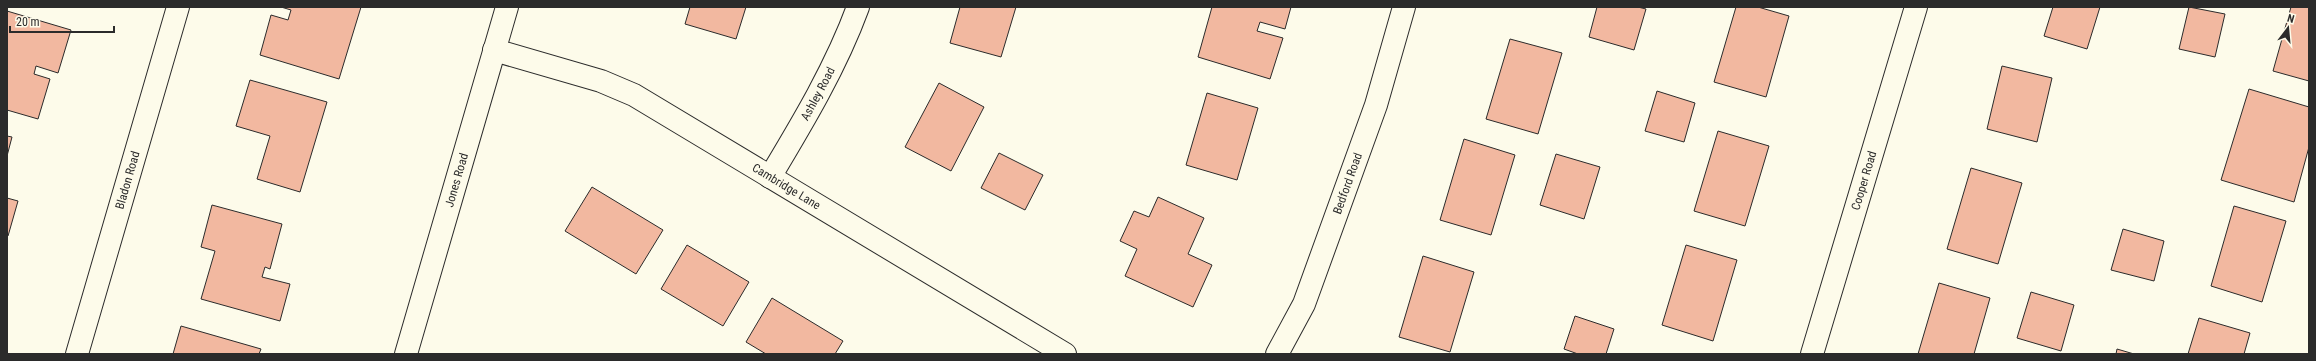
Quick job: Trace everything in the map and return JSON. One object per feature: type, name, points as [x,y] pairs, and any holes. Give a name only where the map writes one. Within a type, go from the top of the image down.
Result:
[{"type":"street","name":"Bladon Road","points":[[77,354],[178,7]]},
{"type":"street","name":"Jones Road","points":[[406,354],[507,7]]},
{"type":"street","name":"Ashley Road","points":[[770,177],[824,83],[848,34],[858,7]]},
{"type":"street","name":"Bedford Road","points":[[1277,354],[1304,304],[1376,105],[1404,7]]},
{"type":"street","name":"Cooper Road","points":[[1812,354],[1916,7]]},
{"type":"street","name":"Cambridge Lane","points":[[494,50],[601,81],[634,95],[1065,354]]},
{"type":"building","points":[[281,7],[361,7],[339,79],[260,55],[271,15],[288,20],[291,10]]},
{"type":"building","points":[[690,7],[746,7],[736,39],[685,24]]},
{"type":"building","points":[[960,7],[1016,7],[1001,57],[950,43]]},
{"type":"building","points":[[1212,7],[1291,7],[1285,29],[1260,22],[1257,31],[1283,38],[1270,79],[1198,57]]},
{"type":"building","points":[[1597,7],[1638,7],[1646,9],[1634,50],[1589,37]]},
{"type":"building","points":[[1736,7],[1758,7],[1789,16],[1766,97],[1714,82]]},
{"type":"building","points":[[2053,7],[2100,7],[2087,49],[2044,36]]},
{"type":"building","points":[[2189,7],[2225,14],[2215,57],[2179,49]]},
{"type":"building","points":[[2291,7],[2309,7],[2309,81],[2273,71]]},
{"type":"building","points":[[7,11],[71,30],[58,73],[36,66],[34,74],[50,79],[38,119],[7,110]]},
{"type":"building","points":[[1510,39],[1562,53],[1538,134],[1486,119]]},
{"type":"building","points":[[2002,66],[2052,78],[2037,142],[1987,129]]},
{"type":"building","points":[[250,80],[327,102],[300,192],[257,179],[270,136],[236,126]]},
{"type":"building","points":[[939,83],[984,107],[951,171],[905,147]]},
{"type":"building","points":[[2249,89],[2309,107],[2309,147],[2294,202],[2221,180]]},
{"type":"building","points":[[1657,91],[1695,103],[1684,142],[1645,131]]},
{"type":"building","points":[[1207,93],[1258,108],[1237,180],[1186,165]]},
{"type":"building","points":[[1718,131],[1769,146],[1745,226],[1694,211]]},
{"type":"building","points":[[7,136],[12,137],[7,156]]},
{"type":"building","points":[[1464,139],[1515,155],[1491,235],[1440,220]]},
{"type":"building","points":[[999,153],[1043,175],[1025,210],[981,188]]},
{"type":"building","points":[[1556,154],[1600,167],[1584,219],[1540,205]]},
{"type":"building","points":[[1971,168],[2022,183],[1998,264],[1947,249]]},
{"type":"building","points":[[592,187],[663,230],[636,274],[565,231]]},
{"type":"building","points":[[1158,197],[1204,218],[1188,254],[1212,265],[1193,307],[1125,276],[1137,249],[1120,241],[1134,211],[1149,217]]},
{"type":"building","points":[[7,198],[18,201],[8,236],[7,235]]},
{"type":"building","points":[[212,205],[282,224],[270,269],[265,267],[262,277],[290,284],[280,321],[201,299],[215,251],[201,247]]},
{"type":"building","points":[[2234,206],[2286,221],[2262,302],[2211,286]]},
{"type":"building","points":[[2123,229],[2164,241],[2154,281],[2111,270]]},
{"type":"building","points":[[687,245],[749,282],[723,326],[661,289]]},
{"type":"building","points":[[1686,245],[1737,260],[1713,341],[1662,325]]},
{"type":"building","points":[[1423,256],[1474,272],[1450,352],[1399,337]]},
{"type":"building","points":[[1939,283],[1990,298],[1974,354],[1918,354]]},
{"type":"building","points":[[2031,292],[2074,305],[2061,351],[2017,338]]},
{"type":"building","points":[[772,298],[843,341],[835,354],[766,354],[746,342]]},
{"type":"building","points":[[1575,316],[1614,329],[1606,354],[1578,354],[1564,349]]},
{"type":"building","points":[[2199,318],[2250,333],[2244,354],[2188,354]]},
{"type":"building","points":[[181,326],[261,349],[259,354],[173,354]]},
{"type":"building","points":[[2117,349],[2134,354],[2116,354]]}]
